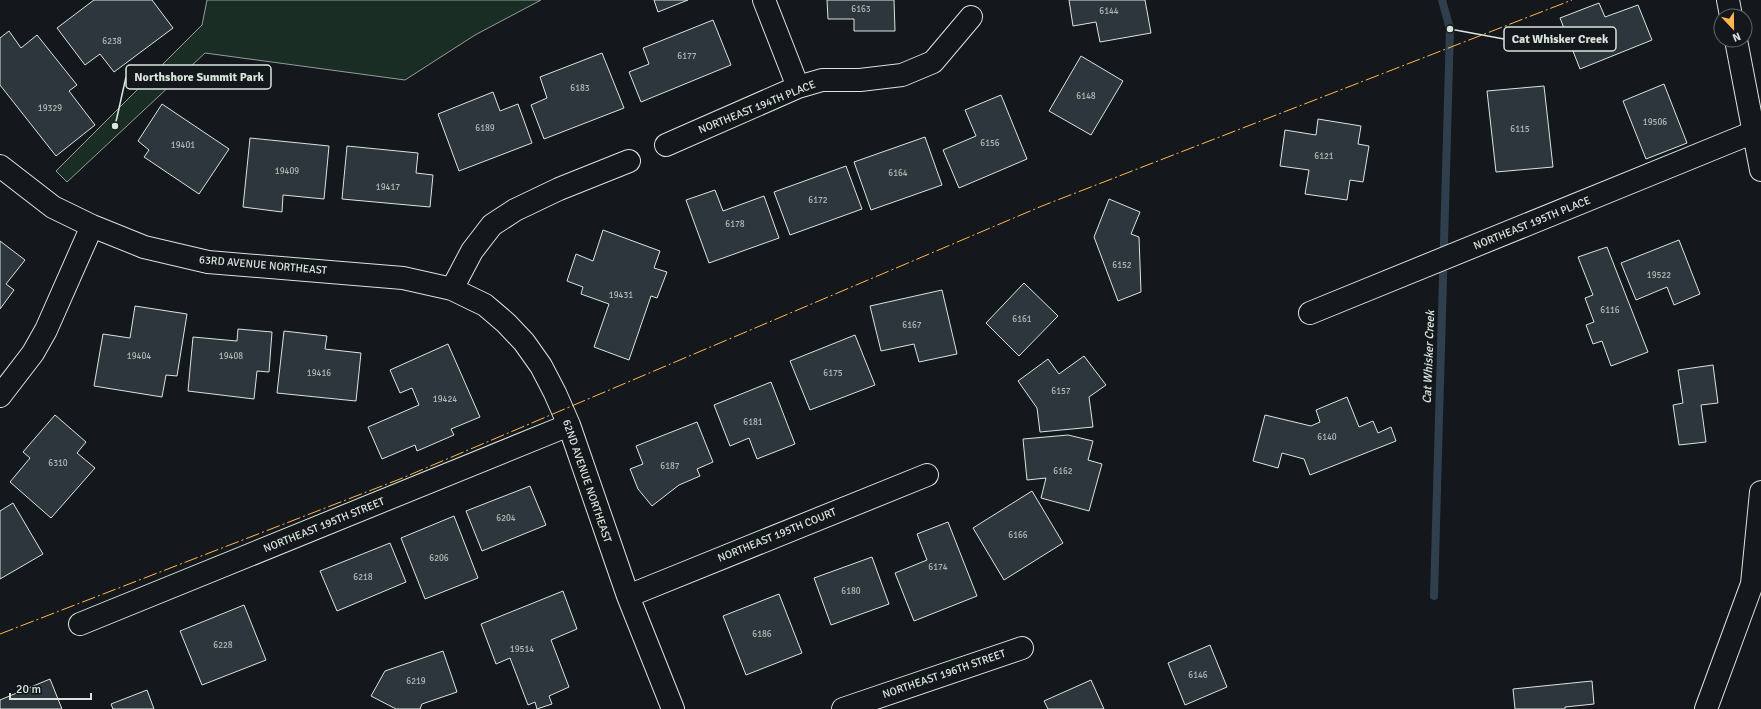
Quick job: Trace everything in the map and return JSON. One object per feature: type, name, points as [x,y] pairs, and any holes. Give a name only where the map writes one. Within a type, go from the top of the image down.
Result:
[{"type":"street","points":[[764,0],[798,87]]},
{"type":"street","name":"NORTHEAST 194TH PLACE","points":[[666,145],[798,87],[822,80],[860,80],[902,75],[933,62],[971,16]]},
{"type":"street","points":[[1738,48],[1761,170]]},
{"type":"street","name":"NORTHEAST 195TH PLACE","points":[[1310,313],[1754,132]]},
{"type":"street","points":[[452,289],[472,251],[492,224],[516,210],[560,189],[629,161]]},
{"type":"street","name":"63RD AVENUE NORTHEAST","points":[[0,166],[53,207],[92,226],[144,247],[208,262],[403,278],[452,289]]},
{"type":"street","points":[[0,396],[33,353],[46,330],[92,226]]},
{"type":"street","name":"62ND AVENUE NORTHEAST","points":[[452,289],[485,305],[506,323],[524,342],[541,366],[569,425],[628,596],[673,709]]},
{"type":"street","name":"NORTHEAST 195TH STREET","points":[[80,624],[569,425]]},
{"type":"street","name":"NORTHEAST 195TH COURT","points":[[628,596],[927,475]]},
{"type":"street","points":[[1706,709],[1756,586],[1761,492]]},
{"type":"street","name":"NORTHEAST 196TH STREET","points":[[843,709],[1022,648]]},
{"type":"green space","points":[[207,0],[541,0],[475,35],[405,80],[205,53],[67,182],[56,171],[202,25]]},
{"type":"building","points":[[94,0],[152,0],[173,28],[114,72],[100,54],[85,65],[57,28]]},
{"type":"building","points":[[654,0],[688,0],[658,12]]},
{"type":"building","points":[[827,0],[894,0],[895,31],[854,31],[854,19],[828,19]]},
{"type":"building","points":[[1069,0],[1145,0],[1151,33],[1100,42],[1096,22],[1073,26]]},
{"type":"building","points":[[1599,3],[1605,17],[1638,5],[1652,40],[1580,69],[1560,18]]},
{"type":"building","points":[[713,20],[731,65],[641,102],[629,72],[649,64],[643,48]]},
{"type":"building","points":[[9,31],[21,48],[37,35],[77,85],[69,91],[95,125],[56,156],[0,85],[0,38]]},
{"type":"building","points":[[602,53],[624,108],[544,139],[531,105],[547,98],[540,77]]},
{"type":"building","points":[[1081,56],[1123,81],[1091,135],[1049,111]]},
{"type":"building","points":[[1664,84],[1687,143],[1646,159],[1623,101]]},
{"type":"building","points":[[1544,86],[1553,167],[1496,172],[1487,91]]},
{"type":"building","points":[[493,92],[500,111],[518,104],[532,143],[459,171],[438,114]]},
{"type":"building","points":[[1001,95],[1027,159],[959,188],[943,150],[976,136],[965,110]]},
{"type":"building","points":[[162,104],[229,149],[199,194],[144,157],[149,150],[138,141]]},
{"type":"building","points":[[1318,119],[1361,126],[1358,144],[1369,146],[1363,182],[1350,180],[1347,200],[1305,194],[1309,170],[1280,166],[1285,130],[1316,135]]},
{"type":"building","points":[[925,137],[942,185],[871,210],[854,162]]},
{"type":"building","points":[[250,138],[329,146],[324,199],[283,195],[282,212],[243,207]]},
{"type":"building","points":[[347,146],[418,153],[416,173],[433,175],[430,207],[342,199]]},
{"type":"building","points":[[846,166],[862,209],[790,235],[774,192]]},
{"type":"building","points":[[715,190],[723,211],[764,196],[779,238],[709,263],[686,200]]},
{"type":"building","points":[[1109,199],[1140,212],[1131,234],[1139,237],[1141,292],[1118,301],[1094,237]]},
{"type":"building","points":[[603,230],[660,251],[654,268],[667,272],[657,298],[651,296],[629,360],[594,347],[609,304],[581,294],[583,287],[567,281],[576,254],[593,261]]},
{"type":"building","points":[[1679,240],[1700,294],[1674,305],[1667,287],[1636,300],[1621,263]]},
{"type":"building","points":[[0,241],[25,260],[6,284],[14,290],[0,309]]},
{"type":"building","points":[[1607,247],[1648,352],[1611,366],[1602,341],[1593,344],[1586,325],[1594,322],[1585,298],[1593,295],[1578,257]]},
{"type":"building","points":[[1024,283],[1058,316],[1019,356],[986,323]]},
{"type":"building","points":[[942,290],[957,354],[919,362],[914,344],[881,351],[870,306]]},
{"type":"building","points":[[135,306],[187,314],[177,376],[166,375],[162,397],[94,386],[103,334],[130,338]]},
{"type":"building","points":[[238,329],[272,332],[269,372],[257,371],[254,399],[188,391],[193,337],[237,341]]},
{"type":"building","points":[[284,331],[327,336],[325,349],[361,353],[356,401],[277,393]]},
{"type":"building","points":[[855,335],[875,385],[810,410],[790,361]]},
{"type":"building","points":[[448,344],[480,417],[451,429],[454,435],[417,451],[415,445],[382,459],[368,427],[419,405],[412,388],[400,393],[390,370]]},
{"type":"building","points":[[1084,356],[1106,385],[1089,397],[1093,427],[1040,432],[1037,408],[1018,381],[1048,359],[1059,374]]},
{"type":"building","points":[[1713,365],[1718,403],[1701,405],[1706,442],[1679,445],[1673,405],[1683,403],[1678,370]]},
{"type":"building","points":[[771,382],[795,444],[757,459],[749,438],[730,446],[714,405]]},
{"type":"building","points":[[1347,397],[1359,427],[1373,421],[1378,433],[1391,427],[1396,441],[1310,475],[1304,459],[1282,453],[1278,468],[1253,461],[1265,415],[1311,426],[1320,422],[1316,410]]},
{"type":"building","points":[[55,415],[86,442],[77,453],[95,468],[51,518],[10,482],[30,458],[23,452]]},
{"type":"building","points":[[697,422],[713,462],[697,469],[700,476],[679,485],[652,506],[638,489],[630,469],[643,464],[636,446]]},
{"type":"building","points":[[1068,435],[1093,441],[1088,460],[1102,464],[1089,511],[1041,498],[1046,478],[1027,480],[1023,439]]},
{"type":"building","points":[[530,486],[546,525],[482,551],[466,511]]},
{"type":"building","points":[[1032,491],[1063,543],[1004,580],[973,528]]},
{"type":"building","points":[[13,503],[43,554],[0,579],[0,511]]},
{"type":"building","points":[[454,516],[478,578],[425,599],[401,538]]},
{"type":"building","points":[[948,522],[977,596],[914,621],[895,573],[927,560],[917,534]]},
{"type":"building","points":[[390,543],[406,582],[337,611],[320,571]]},
{"type":"building","points":[[872,557],[889,604],[831,625],[814,578]]},
{"type":"building","points":[[563,591],[577,629],[551,640],[569,687],[549,696],[552,704],[537,709],[535,702],[528,705],[510,658],[496,664],[481,624]]},
{"type":"building","points":[[779,594],[802,653],[746,675],[723,616]]},
{"type":"building","points":[[244,605],[266,660],[202,685],[180,631]]},
{"type":"building","points":[[1210,645],[1227,687],[1185,705],[1168,663]]},
{"type":"building","points":[[443,651],[457,692],[422,704],[420,709],[396,709],[371,696],[385,671]]},
{"type":"building","points":[[50,679],[62,709],[0,709],[0,700]]},
{"type":"building","points":[[1091,680],[1104,709],[1048,709],[1044,701]]},
{"type":"building","points":[[1592,681],[1594,704],[1565,707],[1565,709],[1515,709],[1513,689]]},
{"type":"building","points":[[147,690],[154,709],[113,709],[111,704]]},
{"type":"waterway","name":"Cat Whisker Creek","points":[[1434,596],[1450,29],[1442,0]]},
{"type":"power","points":[[0,634],[400,479],[1042,206],[1572,0]]},
{"type":"place","name":"Cat Whisker Creek","points":[[1450,29]]},
{"type":"place","name":"Northshore Summit Park","points":[[115,126]]}]
